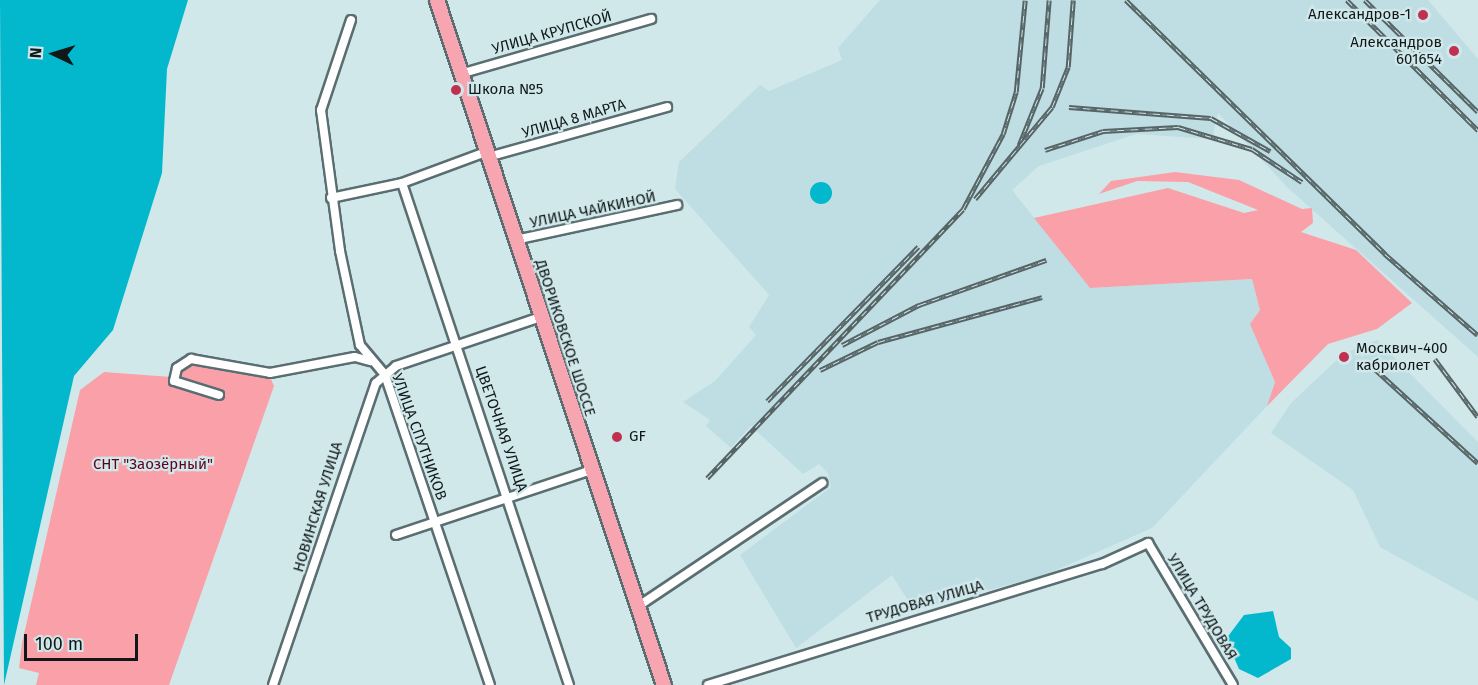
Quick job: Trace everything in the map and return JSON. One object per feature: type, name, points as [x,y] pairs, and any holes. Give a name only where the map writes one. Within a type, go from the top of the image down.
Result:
[{"type":"main road","name":"ДВОРИКОВСКОЕ ШОССЕ","points":[[437,0],[664,685]]},
{"type":"street","name":"УЛИЦА КРУПСКОЙ","points":[[460,74],[651,19]]},
{"type":"street","name":"УЛИЦА СПУТНИКОВ","points":[[351,20],[321,110],[331,198],[360,345],[370,361],[385,375],[490,685]]},
{"type":"street","name":"УЛИЦА 8 МАРТА","points":[[331,198],[402,183],[487,155],[667,107]]},
{"type":"street","name":"ЦВЕТОЧНАЯ УЛИЦА","points":[[402,183],[510,499],[569,685]]},
{"type":"street","name":"УЛИЦА ЧАЙКИНОЙ","points":[[515,240],[677,205]]},
{"type":"street","points":[[385,375],[396,366],[541,316]]},
{"type":"street","points":[[219,395],[174,381],[177,368],[191,359],[270,373],[355,357],[370,361]]},
{"type":"street","name":"НОВИНСКАЯ УЛИЦА","points":[[273,685],[333,516],[365,405],[385,375]]},
{"type":"street","points":[[396,535],[510,499],[591,470]]},
{"type":"street","points":[[637,607],[822,483]]},
{"type":"street","name":"ТРУДОВАЯ УЛИЦА","points":[[708,685],[1123,558],[1148,543]]},
{"type":"street","name":"УЛИЦА ТРУДОВАЯ","points":[[1148,543],[1233,685]]},
{"type":"shaded area","points":[[880,0],[1428,0],[1478,59],[1478,357],[1288,188],[1218,113],[1212,139],[1136,134],[1039,166],[1012,190],[1090,288],[1252,279],[1260,310],[1251,324],[1275,382],[1267,406],[1152,528],[1045,575],[914,610],[892,575],[796,648],[740,555],[831,487],[828,473],[819,464],[803,474],[751,426],[731,448],[706,426],[710,420],[683,402],[715,381],[756,335],[749,327],[769,295],[675,189],[679,162],[760,85],[769,91],[842,60],[838,48]]},
{"type":"shaded area","points":[[1377,340],[1478,442],[1478,601],[1380,547],[1353,490],[1271,433],[1291,403],[1343,354]]},
{"type":"green space","points":[[1175,172],[1239,180],[1302,209],[1312,208],[1313,223],[1301,232],[1356,250],[1412,303],[1377,329],[1328,344],[1267,406],[1275,382],[1250,324],[1260,310],[1252,279],[1090,288],[1034,218],[1168,188],[1244,213],[1258,210],[1188,182],[1137,181],[1099,194],[1111,181]]},
{"type":"green space","name":"СНТ \"Заозёрный\"","points":[[191,363],[270,377],[274,386],[169,685],[36,685],[39,673],[19,668],[22,643],[80,390],[104,372],[171,377]]},
{"type":"water","points":[[0,0],[188,0],[167,69],[162,173],[113,330],[74,376],[4,685]]},
{"type":"water","points":[[821,182],[829,185],[832,193],[829,201],[821,204],[813,201],[810,193],[813,185]]},
{"type":"water","points":[[1273,611],[1279,637],[1291,648],[1291,659],[1258,678],[1239,669],[1226,639],[1244,615]]},
{"type":"railway","points":[[707,478],[963,209],[1003,134],[1016,92],[1025,0]]},
{"type":"railway","points":[[1019,145],[1042,88],[1049,0]]},
{"type":"railway","points":[[975,199],[1052,107],[1068,67],[1073,0]]},
{"type":"railway","points":[[1126,0],[1385,254],[1478,335]]},
{"type":"railway","points":[[1347,0],[1478,130]]},
{"type":"railway","points":[[1365,0],[1478,112]]},
{"type":"railway","points":[[1069,107],[1211,118],[1270,151]]},
{"type":"railway","points":[[1045,150],[1103,131],[1178,127],[1252,149],[1302,182]]},
{"type":"railway","points":[[767,401],[918,247]]},
{"type":"railway","points":[[842,345],[919,305],[1046,260]]},
{"type":"railway","points":[[820,370],[878,342],[1042,297]]},
{"type":"railway","points":[[1435,359],[1478,417]]},
{"type":"railway","points":[[1376,370],[1478,463]]},
{"type":"place","name":"Александров-1","points":[[1423,15]]},
{"type":"place","name":"Александров 601654","points":[[1454,51]]},
{"type":"place","name":"Школа №5","points":[[456,90]]},
{"type":"place","name":"Москвич-400 кабриолет","points":[[1344,357]]},
{"type":"place","name":"GF","points":[[617,437]]}]
